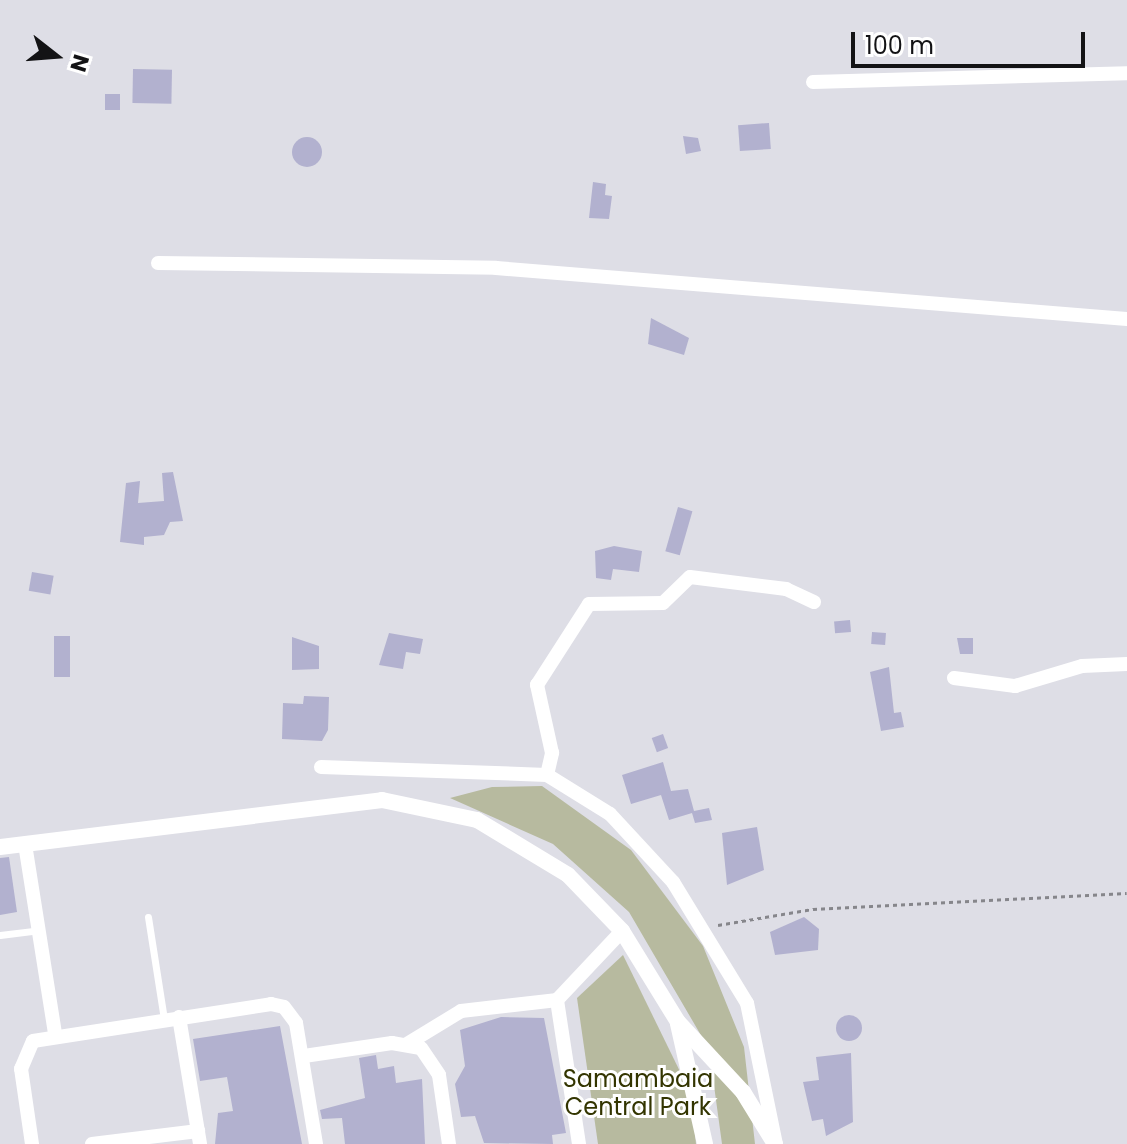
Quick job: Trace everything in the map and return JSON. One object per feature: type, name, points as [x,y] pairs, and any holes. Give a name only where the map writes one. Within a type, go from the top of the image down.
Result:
[{"type":"street","points":[[813,82],[1127,73]]},
{"type":"street","points":[[158,263],[496,268],[1127,319]]},
{"type":"street","points":[[547,775],[552,753],[537,685],[589,604],[663,603],[690,577],[786,589],[814,602]]},
{"type":"street","points":[[954,678],[1015,686],[1082,666],[1127,664]]},
{"type":"street","points":[[321,767],[547,775],[610,814],[707,930],[747,1003],[776,1144]]},
{"type":"street","points":[[0,847],[331,804],[438,807],[523,844],[568,875],[622,931],[678,1022],[743,1092],[776,1144]]},
{"type":"street","points":[[25,844],[55,1033]]},
{"type":"street","points":[[304,1056],[407,1044],[461,1011],[557,1000],[622,931]]},
{"type":"street","points":[[557,1000],[579,1144]]},
{"type":"street","points":[[32,1144],[22,1056],[33,1041],[55,1033],[284,1007],[304,1056],[316,1144]]},
{"type":"street","points":[[92,1144],[199,1137],[172,1018]]},
{"type":"street","points":[[678,1022],[705,1144]]},
{"type":"street","points":[[407,1044],[435,1063],[449,1144]]},
{"type":"lane","points":[[148,917],[172,1018]]},
{"type":"lane","points":[[0,935],[41,930]]},
{"type":"path","points":[[707,930],[758,914],[1127,893]]},
{"type":"green space","points":[[542,786],[631,850],[703,946],[744,1047],[755,1144],[722,1144],[709,1049],[629,912],[553,844],[450,798],[492,787]]},
{"type":"green space","name":"Samambaia Central Park","points":[[623,955],[691,1094],[696,1144],[598,1144],[577,998]]},
{"type":"building","points":[[133,69],[172,70],[171,104],[132,103]]},
{"type":"building","points":[[105,94],[120,94],[120,110],[105,110]]},
{"type":"building","points":[[769,123],[771,149],[740,151],[738,125]]},
{"type":"building","points":[[683,136],[698,138],[701,151],[686,154]]},
{"type":"building","points":[[307,137],[318,141],[322,152],[318,163],[307,167],[296,163],[292,152],[296,141]]},
{"type":"building","points":[[593,182],[606,184],[605,195],[612,196],[609,219],[589,218]]},
{"type":"building","points":[[651,318],[689,338],[684,355],[648,344]]},
{"type":"building","points":[[173,472],[183,521],[170,522],[164,535],[144,537],[144,545],[120,542],[126,483],[140,481],[138,503],[164,501],[162,473]]},
{"type":"building","points":[[678,507],[692,511],[680,555],[665,551]]},
{"type":"building","points":[[614,546],[642,551],[639,572],[613,569],[611,580],[596,578],[595,551]]},
{"type":"building","points":[[32,572],[54,576],[50,595],[29,591]]},
{"type":"building","points":[[850,620],[851,632],[835,633],[834,621]]},
{"type":"building","points":[[872,632],[886,633],[885,645],[871,644]]},
{"type":"building","points":[[389,633],[423,639],[420,654],[406,652],[403,669],[379,665]]},
{"type":"building","points":[[54,636],[70,636],[70,677],[54,677]]},
{"type":"building","points":[[292,637],[319,646],[319,669],[292,670]]},
{"type":"building","points":[[957,638],[973,638],[973,654],[960,654]]},
{"type":"building","points":[[889,667],[894,713],[901,712],[904,727],[881,731],[870,672]]},
{"type":"building","points":[[304,696],[329,697],[328,730],[322,741],[282,739],[283,703],[303,704]]},
{"type":"building","points":[[663,734],[668,748],[657,752],[652,738]]},
{"type":"building","points":[[663,762],[671,791],[688,789],[694,811],[709,808],[712,820],[695,823],[692,813],[669,820],[661,795],[631,804],[622,775]]},
{"type":"building","points":[[757,827],[764,870],[727,885],[722,833]]},
{"type":"building","points":[[9,857],[17,912],[0,915],[0,858]]},
{"type":"building","points":[[804,917],[819,929],[818,950],[775,955],[770,932]]},
{"type":"building","points":[[849,1015],[858,1019],[862,1028],[858,1037],[849,1041],[840,1037],[836,1028],[840,1019]]},
{"type":"building","points":[[501,1017],[544,1018],[566,1133],[552,1135],[553,1144],[484,1143],[475,1116],[461,1117],[455,1084],[465,1066],[460,1030]]},
{"type":"building","points":[[280,1026],[302,1144],[215,1144],[218,1113],[233,1111],[227,1077],[200,1081],[193,1039]]},
{"type":"building","points":[[851,1053],[853,1122],[826,1136],[823,1119],[812,1121],[803,1082],[819,1080],[816,1057]]},
{"type":"building","points":[[376,1055],[378,1069],[394,1066],[396,1083],[422,1079],[425,1144],[345,1144],[342,1118],[322,1119],[320,1110],[365,1098],[359,1058]]}]
